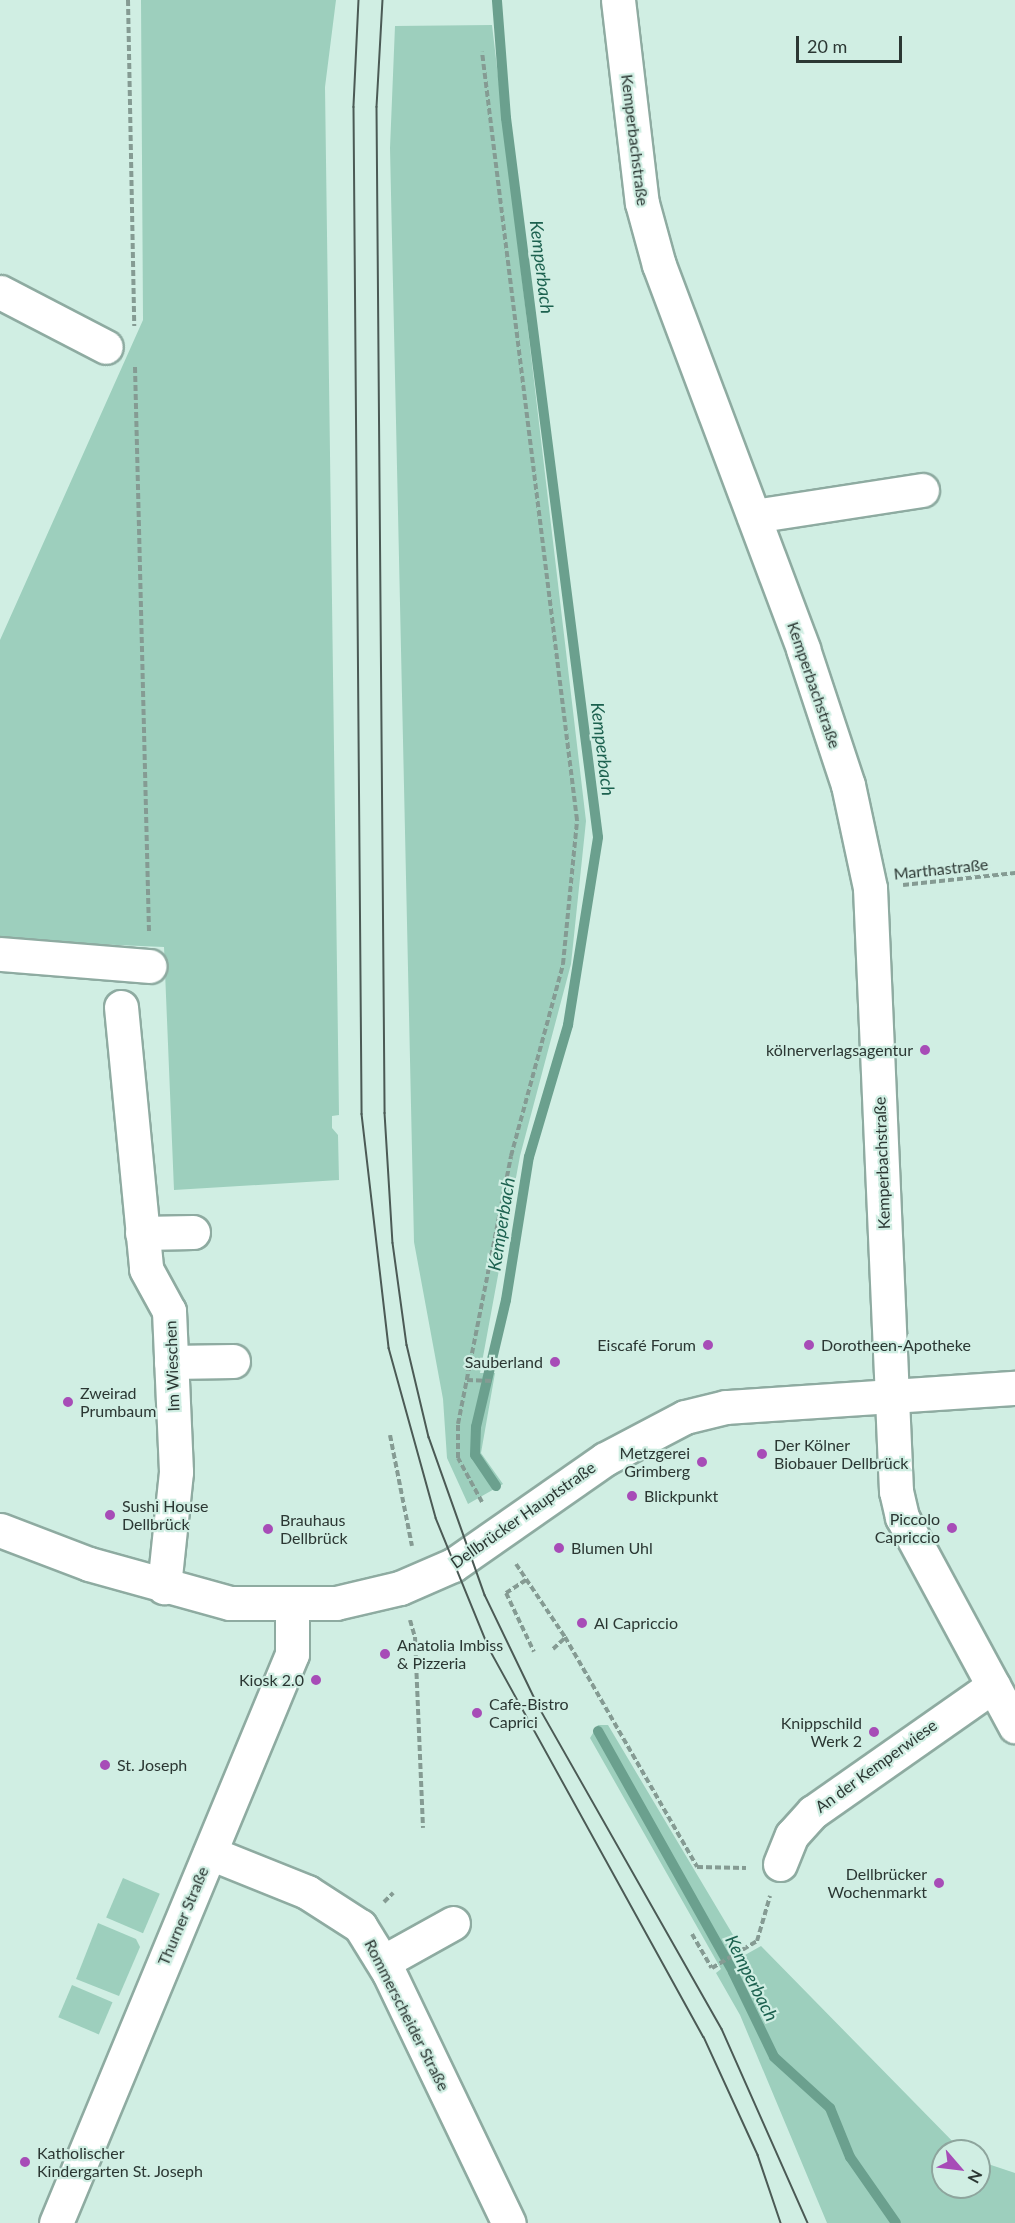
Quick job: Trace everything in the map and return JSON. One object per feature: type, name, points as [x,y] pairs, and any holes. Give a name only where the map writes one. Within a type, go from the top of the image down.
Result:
[{"type":"street","name":"Kemperbachstraße","points":[[618,0],[642,203],[659,265],[754,516],[848,785],[870,888],[891,1394]]},
{"type":"street","points":[[0,292],[125,346]]},
{"type":"street","points":[[754,516],[922,490]]},
{"type":"street","points":[[0,954],[150,966]]},
{"type":"street","name":"Im Wieschen","points":[[121,1007],[146,1269],[169,1311],[176,1472],[164,1587]]},
{"type":"street","points":[[142,1233],[194,1232]]},
{"type":"street","points":[[171,1362],[233,1361]]},
{"type":"street","name":"Dellbrücker Hauptstraße","points":[[0,1530],[164,1587],[230,1603],[292,1606],[400,1588],[427,1579],[500,1535],[605,1459],[685,1417],[726,1407],[891,1394],[1015,1388]]},
{"type":"street","name":"An der Kemperwiese","points":[[780,1864],[792,1835],[813,1812],[1006,1703],[902,1516],[896,1491],[891,1394]]},
{"type":"street","name":"Thurner Straße","points":[[56,2223],[292,1654],[292,1606]]},
{"type":"street","name":"Rommerscheider Straße","points":[[210,1853],[340,1910],[360,1926],[383,1962],[509,2223]]},
{"type":"street","points":[[383,1962],[453,1923]]},
{"type":"path","points":[[128,0],[125,346],[150,966]]},
{"type":"path","points":[[482,52],[577,820],[563,964],[511,1156],[458,1424],[458,1458],[525,1580],[565,1637],[697,1868],[780,1864],[757,1941],[712,1968],[692,1934]]},
{"type":"path","name":"Marthastraße","points":[[870,888],[1015,873]]},
{"type":"path","points":[[467,1380],[493,1381]]},
{"type":"path","points":[[390,1435],[406,1533]]},
{"type":"path","points":[[525,1580],[506,1593],[534,1652]]},
{"type":"path","points":[[400,1588],[415,1637],[423,1828]]},
{"type":"path","points":[[553,1649],[565,1637]]},
{"type":"green space","points":[[141,0],[336,0],[325,87],[339,1115],[332,1116],[332,1128],[338,1135],[339,1180],[174,1190],[164,947],[0,940],[0,640],[143,320]]},
{"type":"green space","points":[[492,25],[586,821],[571,964],[520,1156],[480,1373],[495,1373],[481,1453],[503,1484],[468,1504],[447,1458],[443,1399],[414,1242],[390,148],[395,26]]},
{"type":"green space","points":[[598,1725],[608,1725],[745,1955],[761,1946],[950,2139],[931,2139],[931,2199],[991,2199],[991,2165],[1015,2173],[1015,2223],[827,2223],[740,2015],[716,1973],[721,1969],[590,1738]]},
{"type":"green space","points":[[123,1878],[160,1894],[143,1933],[106,1918]]},
{"type":"green space","points":[[98,1923],[136,1939],[140,1947],[119,1996],[76,1979]]},
{"type":"green space","points":[[72,1985],[113,2002],[99,2034],[58,2017]]},
{"type":"waterway","name":"Kemperbach","points":[[496,1486],[475,1455],[476,1427],[506,1300],[529,1157],[568,1025],[598,837],[506,118],[497,0]]},
{"type":"waterway","name":"Kemperbach","points":[[598,1731],[733,1972],[774,2057],[830,2108],[850,2157],[896,2223]]},
{"type":"tram line","points":[[359,0],[354,107],[362,1114],[389,1348],[436,1518],[490,1650],[704,2037],[758,2155],[781,2223]]},
{"type":"tram line","points":[[383,0],[377,107],[385,1113],[393,1243],[407,1345],[429,1437],[485,1595],[539,1707],[722,2029],[808,2223]]},
{"type":"place","name":"kölnerverlagsagentur","points":[[925,1050]]},
{"type":"place","name":"Eiscafé Forum","points":[[708,1345]]},
{"type":"place","name":"Dorotheen-Apotheke","points":[[809,1345]]},
{"type":"place","name":"Sauberland","points":[[555,1362]]},
{"type":"place","name":"Zweirad Prumbaum","points":[[68,1402]]},
{"type":"place","name":"Der Kölner Biobauer Dellbrück","points":[[762,1454]]},
{"type":"place","name":"Metzgerei Grimberg","points":[[702,1462]]},
{"type":"place","name":"Blickpunkt","points":[[632,1496]]},
{"type":"place","name":"Sushi House Dellbrück","points":[[110,1515]]},
{"type":"place","name":"Piccolo Capriccio","points":[[952,1528]]},
{"type":"place","name":"Brauhaus Dellbrück","points":[[268,1529]]},
{"type":"place","name":"Blumen Uhl","points":[[559,1548]]},
{"type":"place","name":"Al Capriccio","points":[[582,1623]]},
{"type":"place","name":"Anatolia Imbiss & Pizzeria","points":[[385,1654]]},
{"type":"place","name":"Kiosk 2.0","points":[[316,1680]]},
{"type":"place","name":"Cafe-Bistro Caprici","points":[[477,1713]]},
{"type":"place","name":"Knippschild Werk 2","points":[[874,1732]]},
{"type":"place","name":"St. Joseph","points":[[105,1765]]},
{"type":"place","name":"Dellbrücker Wochenmarkt","points":[[939,1883]]},
{"type":"place","name":"Katholischer Kindergarten St. Joseph","points":[[25,2162]]}]
